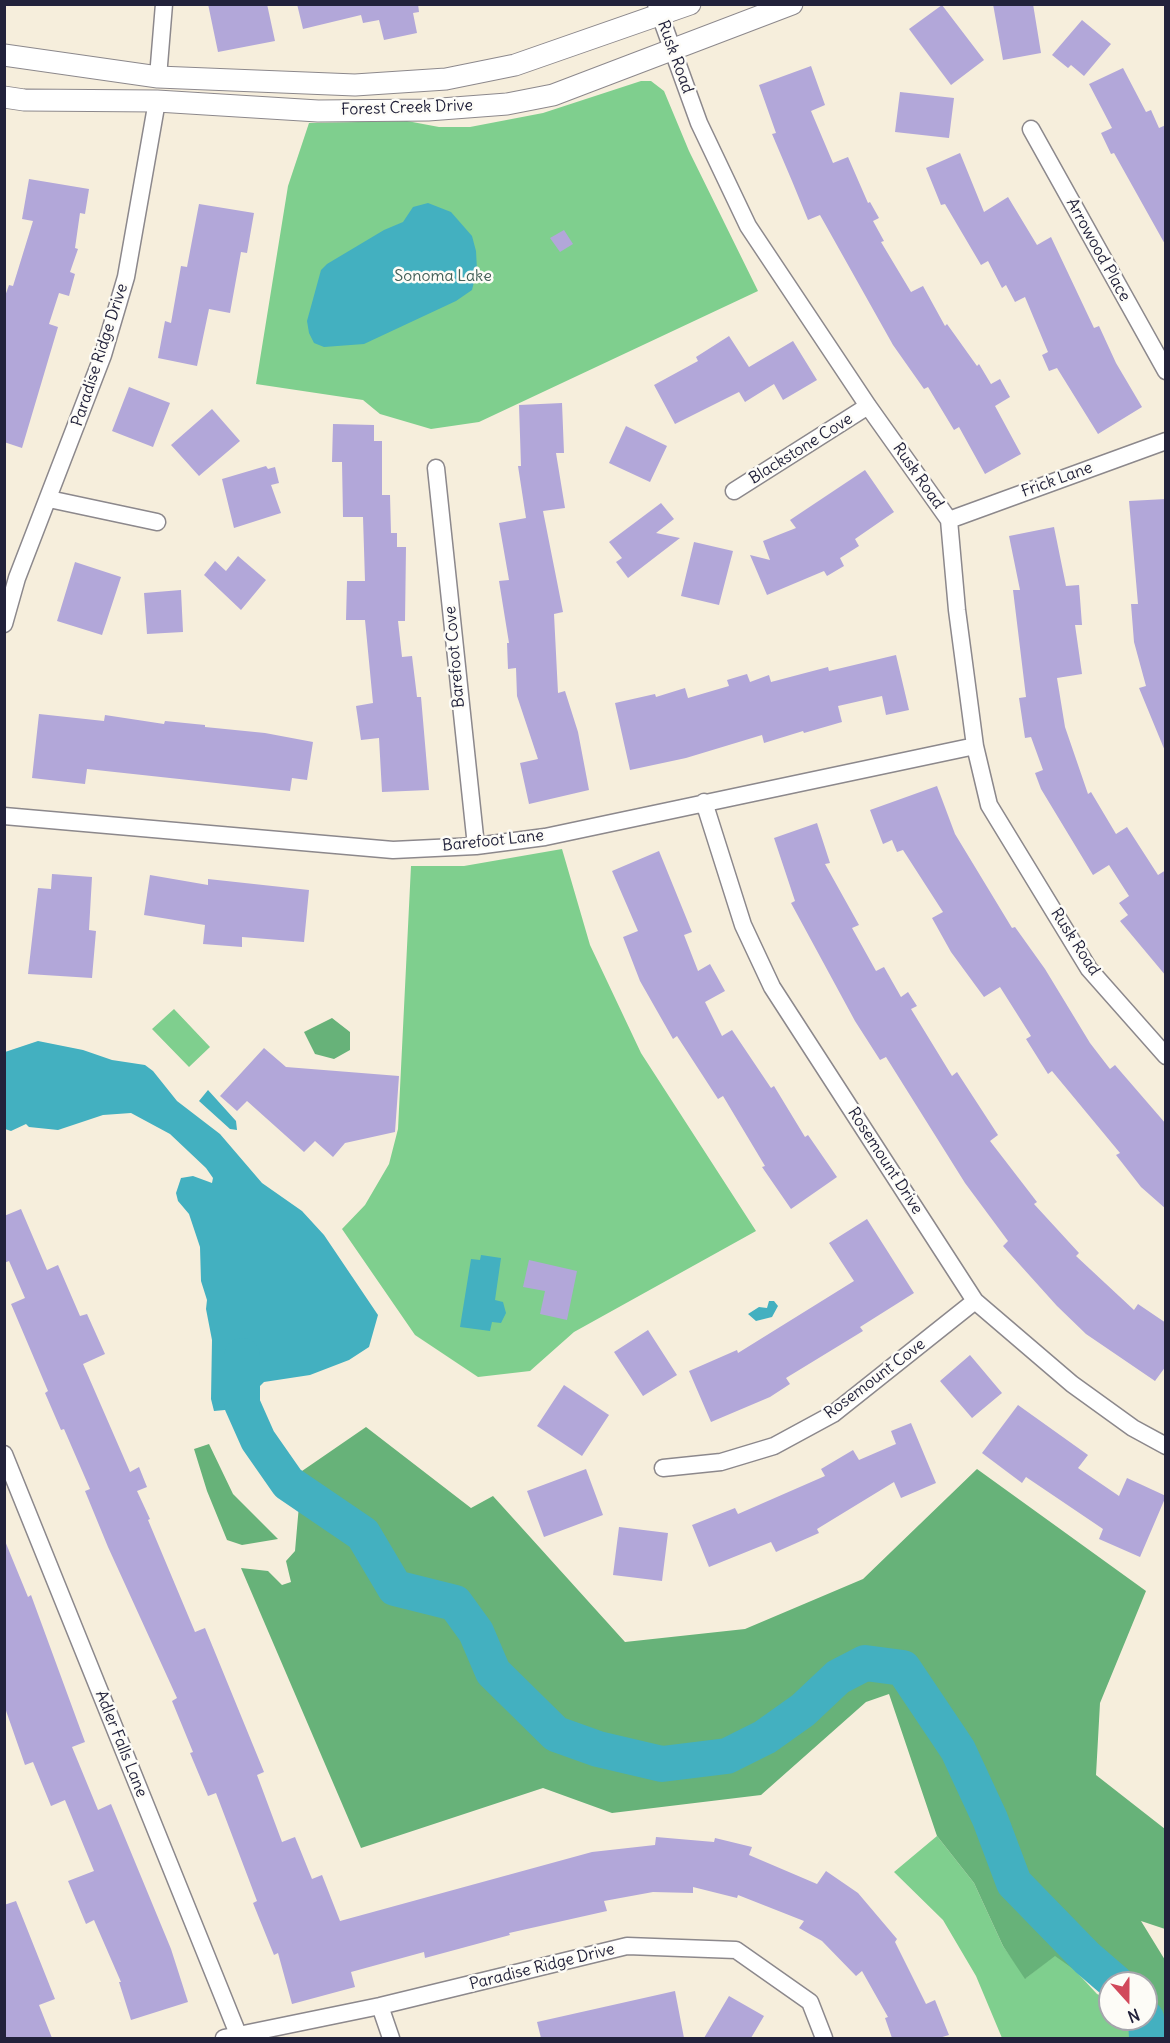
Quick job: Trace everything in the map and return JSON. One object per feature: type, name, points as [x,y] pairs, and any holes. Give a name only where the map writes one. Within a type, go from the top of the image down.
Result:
[{"type":"street","points":[[158,77],[164,4]]},
{"type":"street","name":"Forest Creek Drive","points":[[4,55],[158,77],[355,86],[446,79],[515,65],[658,10],[690,4]]},
{"type":"street","name":"Forest Creek Drive","points":[[4,97],[24,100],[157,101],[318,111],[428,110],[507,104],[553,95],[675,51],[792,4]]},
{"type":"street","name":"Rusk Road","points":[[658,10],[675,51],[699,123],[748,226],[868,406],[949,520],[975,746],[989,805],[1010,843],[1089,969],[1166,1056]]},
{"type":"street","name":"Paradise Ridge Drive","points":[[4,624],[17,578],[103,355],[126,276],[157,101]]},
{"type":"street","name":"Arrowood Place","points":[[1031,129],[1166,371]]},
{"type":"street","name":"Blackstone Cove","points":[[734,491],[868,406]]},
{"type":"street","name":"Frick Lane","points":[[949,520],[1166,441]]},
{"type":"street","name":"Barefoot Cove","points":[[436,468],[476,846]]},
{"type":"street","points":[[49,499],[157,522]]},
{"type":"street","name":"Barefoot Lane","points":[[4,816],[393,850],[476,846],[545,837],[975,746]]},
{"type":"street","name":"Rosemount Drive","points":[[704,802],[742,925],[771,987],[975,1301],[1072,1384],[1133,1428],[1166,1446]]},
{"type":"street","name":"Rosemount Cove","points":[[663,1468],[721,1462],[774,1446],[833,1414],[975,1301]]},
{"type":"street","name":"Adler Falls Lane","points":[[4,1454],[231,2036]]},
{"type":"street","name":"Paradise Ridge Drive","points":[[231,2036],[380,2006],[627,1946],[736,1950],[810,2002],[824,2038]]},
{"type":"street","points":[[380,2006],[391,2038]]},
{"type":"green space","name":"Sonoma Lake","points":[[641,81],[651,81],[664,91],[689,151],[758,291],[479,422],[431,429],[380,414],[363,400],[256,384],[288,186],[309,123],[407,121],[439,127],[470,127],[543,113]]},
{"type":"green space","points":[[562,849],[590,945],[641,1053],[756,1231],[574,1332],[530,1371],[478,1377],[415,1335],[342,1229],[365,1205],[389,1164],[398,1129],[411,866],[464,866]]},
{"type":"green space","points":[[174,1009],[210,1047],[189,1067],[152,1029]]},
{"type":"green space","points":[[332,1018],[350,1032],[350,1050],[334,1059],[315,1054],[304,1032]]},
{"type":"green space","points":[[366,1427],[471,1508],[493,1496],[625,1642],[745,1629],[863,1579],[977,1469],[1146,1591],[1100,1703],[1096,1775],[1165,1829],[1165,1929],[1141,1921],[1165,1960],[1165,2038],[1138,2038],[1138,2031],[1158,2031],[1158,1971],[1098,1971],[1098,1986],[1055,1956],[1025,1979],[1003,1946],[974,1883],[937,1836],[889,1694],[866,1702],[761,1795],[612,1813],[543,1788],[361,1848],[241,1568],[268,1571],[282,1585],[291,1582],[286,1561],[295,1551],[302,1471]]},
{"type":"green space","points":[[209,1444],[233,1494],[278,1539],[242,1545],[227,1540],[207,1491],[194,1449]]},
{"type":"green space","points":[[937,1836],[974,1883],[1003,1946],[1026,1978],[1055,1955],[1071,1966],[1098,1994],[1098,2031],[1134,2031],[1135,2038],[1002,2038],[976,1976],[943,1920],[894,1872]]},
{"type":"water","points":[[428,203],[451,212],[472,236],[477,270],[472,290],[456,301],[364,344],[324,347],[314,343],[307,321],[321,270],[327,264],[384,230],[403,222],[413,207]]},
{"type":"water","points":[[38,1041],[83,1050],[112,1060],[145,1065],[153,1071],[177,1101],[220,1134],[262,1183],[302,1211],[324,1235],[378,1315],[369,1347],[349,1360],[310,1375],[264,1382],[242,1404],[214,1411],[211,1399],[212,1340],[206,1309],[207,1300],[201,1281],[200,1247],[189,1214],[178,1201],[176,1193],[181,1178],[193,1176],[212,1183],[213,1178],[206,1168],[170,1134],[131,1113],[103,1115],[58,1130],[29,1127],[26,1124],[11,1131],[5,1129],[5,1052]]},
{"type":"water","points":[[208,1090],[236,1121],[237,1130],[230,1129],[199,1101]]},
{"type":"water","points":[[481,1255],[501,1258],[495,1300],[503,1302],[506,1313],[501,1323],[492,1322],[490,1331],[460,1327],[471,1259],[480,1260]]},
{"type":"water","points":[[769,1301],[774,1301],[778,1306],[772,1317],[756,1321],[748,1314],[759,1307],[767,1308]]},
{"type":"building","points":[[208,4],[267,4],[275,41],[218,52]]},
{"type":"building","points":[[297,4],[418,4],[419,12],[413,13],[417,33],[384,40],[379,20],[363,23],[361,15],[303,29]]},
{"type":"building","points":[[993,4],[1033,4],[1041,53],[1003,60]]},
{"type":"building","points":[[942,5],[984,60],[951,85],[909,29]]},
{"type":"building","points":[[1082,20],[1111,44],[1084,76],[1071,65],[1068,68],[1052,55]]},
{"type":"building","points":[[811,66],[825,105],[811,111],[833,163],[848,157],[868,203],[870,202],[879,218],[873,221],[884,241],[881,242],[911,292],[923,286],[945,326],[947,324],[977,366],[979,364],[991,384],[1000,379],[1010,397],[995,406],[1021,454],[985,474],[959,427],[954,430],[928,387],[924,389],[893,345],[820,215],[808,220],[772,134],[776,133],[759,85]]},
{"type":"building","points":[[1123,68],[1146,112],[1151,110],[1159,128],[1166,125],[1166,246],[1114,153],[1111,154],[1101,133],[1112,128],[1089,84]]},
{"type":"building","points":[[900,92],[954,98],[949,138],[895,132]]},
{"type":"building","points":[[960,153],[984,212],[1008,197],[1037,245],[1051,237],[1094,328],[1099,326],[1116,363],[1142,407],[1098,434],[1057,368],[1049,371],[1042,355],[1048,352],[1025,297],[1015,302],[1006,285],[1002,288],[988,261],[981,265],[945,204],[941,205],[926,168]]},
{"type":"building","points":[[29,179],[89,189],[85,214],[80,213],[75,248],[78,249],[70,272],[75,274],[69,296],[59,293],[49,324],[58,327],[22,448],[4,442],[4,299],[9,285],[13,286],[33,221],[22,219]]},
{"type":"building","points":[[199,204],[254,213],[247,253],[241,252],[230,313],[209,309],[197,366],[158,358],[165,321],[171,323],[181,266],[187,267]]},
{"type":"building","points":[[564,230],[573,244],[560,252],[550,238]]},
{"type":"building","points":[[729,336],[749,367],[793,341],[817,380],[783,400],[774,384],[745,402],[739,392],[675,424],[654,385],[698,361],[696,357]]},
{"type":"building","points":[[129,387],[170,403],[153,447],[112,431]]},
{"type":"building","points":[[562,403],[564,453],[556,453],[565,508],[543,511],[563,612],[554,614],[558,693],[565,691],[578,732],[589,790],[529,804],[520,763],[538,759],[517,696],[516,668],[508,669],[507,643],[509,643],[499,581],[509,580],[499,523],[526,518],[518,466],[521,466],[519,405]]},
{"type":"building","points":[[212,409],[240,441],[199,476],[171,445]]},
{"type":"building","points":[[333,424],[374,425],[374,441],[382,441],[382,495],[390,495],[391,533],[397,533],[397,547],[406,547],[405,621],[398,621],[402,657],[412,656],[417,697],[421,697],[429,790],[382,792],[379,738],[361,740],[356,706],[373,703],[365,620],[346,620],[347,581],[365,581],[363,517],[343,517],[342,462],[332,462]]},
{"type":"building","points":[[626,426],[667,446],[650,482],[609,463]]},
{"type":"building","points":[[266,466],[268,469],[275,467],[279,483],[271,485],[281,513],[234,528],[222,479]]},
{"type":"building","points":[[865,470],[894,512],[855,539],[859,546],[840,558],[844,566],[827,576],[824,571],[767,595],[750,555],[770,560],[763,541],[796,528],[790,520]]},
{"type":"building","points":[[1166,499],[1165,751],[1139,688],[1146,686],[1134,642],[1131,604],[1138,604],[1129,501]]},
{"type":"building","points":[[661,503],[674,519],[656,533],[680,538],[628,578],[616,562],[622,558],[609,542]]},
{"type":"building","points":[[1054,527],[1066,586],[1079,585],[1082,625],[1075,625],[1082,674],[1057,678],[1065,727],[1088,794],[1091,792],[1116,834],[1127,827],[1158,875],[1166,870],[1166,976],[1120,921],[1128,915],[1119,903],[1129,896],[1109,865],[1093,875],[1041,789],[1035,773],[1043,770],[1031,737],[1025,738],[1019,698],[1026,697],[1013,590],[1020,590],[1009,536]]},
{"type":"building","points":[[694,542],[733,551],[719,605],[681,596]]},
{"type":"building","points":[[238,556],[266,580],[241,610],[204,575],[215,561],[226,571]]},
{"type":"building","points":[[75,562],[121,577],[102,635],[57,621]]},
{"type":"building","points":[[181,590],[183,632],[147,634],[144,593]]},
{"type":"building","points":[[896,655],[909,710],[886,715],[882,696],[838,706],[842,722],[764,743],[762,735],[686,758],[630,770],[615,703],[655,694],[656,697],[685,688],[688,698],[729,686],[727,680],[747,674],[750,682],[769,675],[771,682],[828,667],[829,671]]},
{"type":"building","points":[[39,714],[104,721],[105,715],[164,724],[165,721],[205,725],[205,727],[265,733],[313,742],[307,780],[292,778],[290,791],[87,769],[85,784],[32,778]]},
{"type":"building","points":[[937,786],[955,834],[1012,928],[1015,927],[1045,969],[1090,1043],[1110,1069],[1115,1065],[1166,1124],[1166,1209],[1141,1187],[1116,1155],[1120,1153],[1052,1071],[1048,1074],[1026,1039],[1031,1036],[1000,987],[984,997],[951,952],[932,918],[943,912],[903,850],[897,852],[892,840],[883,844],[870,810]]},
{"type":"building","points":[[817,823],[830,863],[825,864],[859,925],[852,928],[876,971],[884,967],[901,997],[908,992],[917,1006],[911,1009],[952,1076],[957,1072],[998,1135],[990,1141],[1037,1202],[1034,1204],[1079,1253],[1076,1256],[1134,1310],[1138,1304],[1166,1323],[1166,1366],[1155,1381],[1086,1334],[1057,1306],[1003,1246],[1008,1241],[965,1183],[886,1057],[880,1060],[855,1021],[791,903],[795,901],[774,838]]},
{"type":"building","points":[[659,851],[692,932],[684,935],[698,971],[710,964],[725,991],[705,1002],[722,1036],[732,1030],[771,1088],[774,1086],[805,1137],[808,1135],[837,1177],[791,1209],[762,1167],[765,1166],[723,1096],[718,1099],[677,1036],[673,1039],[640,981],[623,937],[638,931],[612,871]]},
{"type":"building","points":[[52,874],[92,877],[89,930],[96,931],[92,978],[28,974],[38,888],[51,889]]},
{"type":"building","points":[[150,875],[208,885],[208,879],[309,890],[304,942],[242,937],[242,947],[203,944],[205,925],[144,915]]},
{"type":"building","points":[[264,1048],[286,1067],[399,1076],[395,1132],[345,1143],[333,1157],[315,1141],[304,1152],[247,1101],[237,1111],[220,1096]]},
{"type":"building","points":[[21,1209],[47,1270],[58,1265],[80,1316],[87,1314],[105,1354],[83,1364],[130,1472],[139,1467],[147,1487],[137,1491],[150,1519],[148,1520],[195,1632],[205,1628],[264,1772],[257,1775],[282,1842],[295,1837],[312,1879],[322,1875],[340,1921],[592,1852],[655,1845],[656,1837],[714,1842],[715,1838],[752,1847],[749,1855],[817,1884],[826,1871],[858,1893],[897,1939],[895,1942],[926,2004],[935,2000],[949,2035],[939,2038],[892,2038],[885,2018],[888,2017],[862,1971],[856,1976],[822,1941],[799,1928],[804,1921],[738,1895],[737,1898],[693,1887],[693,1893],[653,1892],[604,1901],[607,1911],[509,1933],[510,1935],[425,1958],[424,1952],[351,1972],[355,1987],[292,2004],[278,1953],[274,1955],[253,1903],[257,1901],[216,1793],[208,1796],[172,1701],[177,1698],[108,1547],[85,1491],[90,1489],[64,1429],[61,1430],[45,1393],[48,1391],[11,1304],[25,1298],[9,1261],[4,1263],[4,1216]]},
{"type":"building","points":[[867,1219],[914,1293],[860,1327],[863,1331],[786,1378],[790,1384],[770,1397],[711,1422],[689,1371],[737,1350],[738,1353],[854,1281],[829,1243]]},
{"type":"building","points":[[529,1260],[577,1271],[567,1320],[540,1314],[545,1291],[523,1287]]},
{"type":"building","points":[[648,1330],[677,1375],[643,1396],[614,1352]]},
{"type":"building","points":[[970,1355],[1002,1393],[972,1418],[940,1381]]},
{"type":"building","points":[[564,1385],[609,1415],[582,1456],[537,1426]]},
{"type":"building","points":[[1018,1405],[1088,1455],[1078,1468],[1119,1496],[1127,1478],[1166,1496],[1140,1557],[1099,1539],[1103,1529],[1026,1477],[1022,1483],[982,1453]]},
{"type":"building","points":[[911,1423],[936,1483],[901,1498],[894,1482],[817,1529],[819,1533],[776,1552],[771,1542],[709,1567],[692,1525],[735,1508],[738,1514],[825,1476],[821,1469],[853,1450],[859,1460],[896,1444],[891,1431]]},
{"type":"building","points":[[586,1469],[603,1515],[544,1537],[527,1491]]},
{"type":"building","points":[[619,1527],[668,1533],[662,1581],[613,1575]]},
{"type":"building","points":[[5,1541],[28,1597],[31,1595],[85,1742],[72,1747],[98,1810],[111,1804],[171,1949],[188,2002],[131,2020],[119,1982],[121,1982],[94,1920],[86,1924],[68,1881],[94,1871],[65,1800],[51,1806],[33,1762],[25,1765],[4,1705]]},
{"type":"building","points":[[16,1901],[55,1999],[39,2005],[52,2038],[4,2038],[4,1905]]},
{"type":"building","points":[[675,1991],[684,2038],[541,2038],[537,2022]]},
{"type":"building","points":[[729,1996],[764,2016],[751,2038],[704,2038]]},
{"type":"waterway","points":[[242,1356],[242,1404],[258,1440],[288,1483],[363,1534],[395,1588],[455,1603],[476,1632],[493,1672],[556,1734],[598,1749],[662,1764],[727,1756],[765,1737],[803,1710],[838,1677],[865,1663],[903,1668],[958,1750],[990,1819],[1014,1883],[1102,1971]]},
{"type":"waterway","points":[[1147,2031],[1147,2038]]}]
